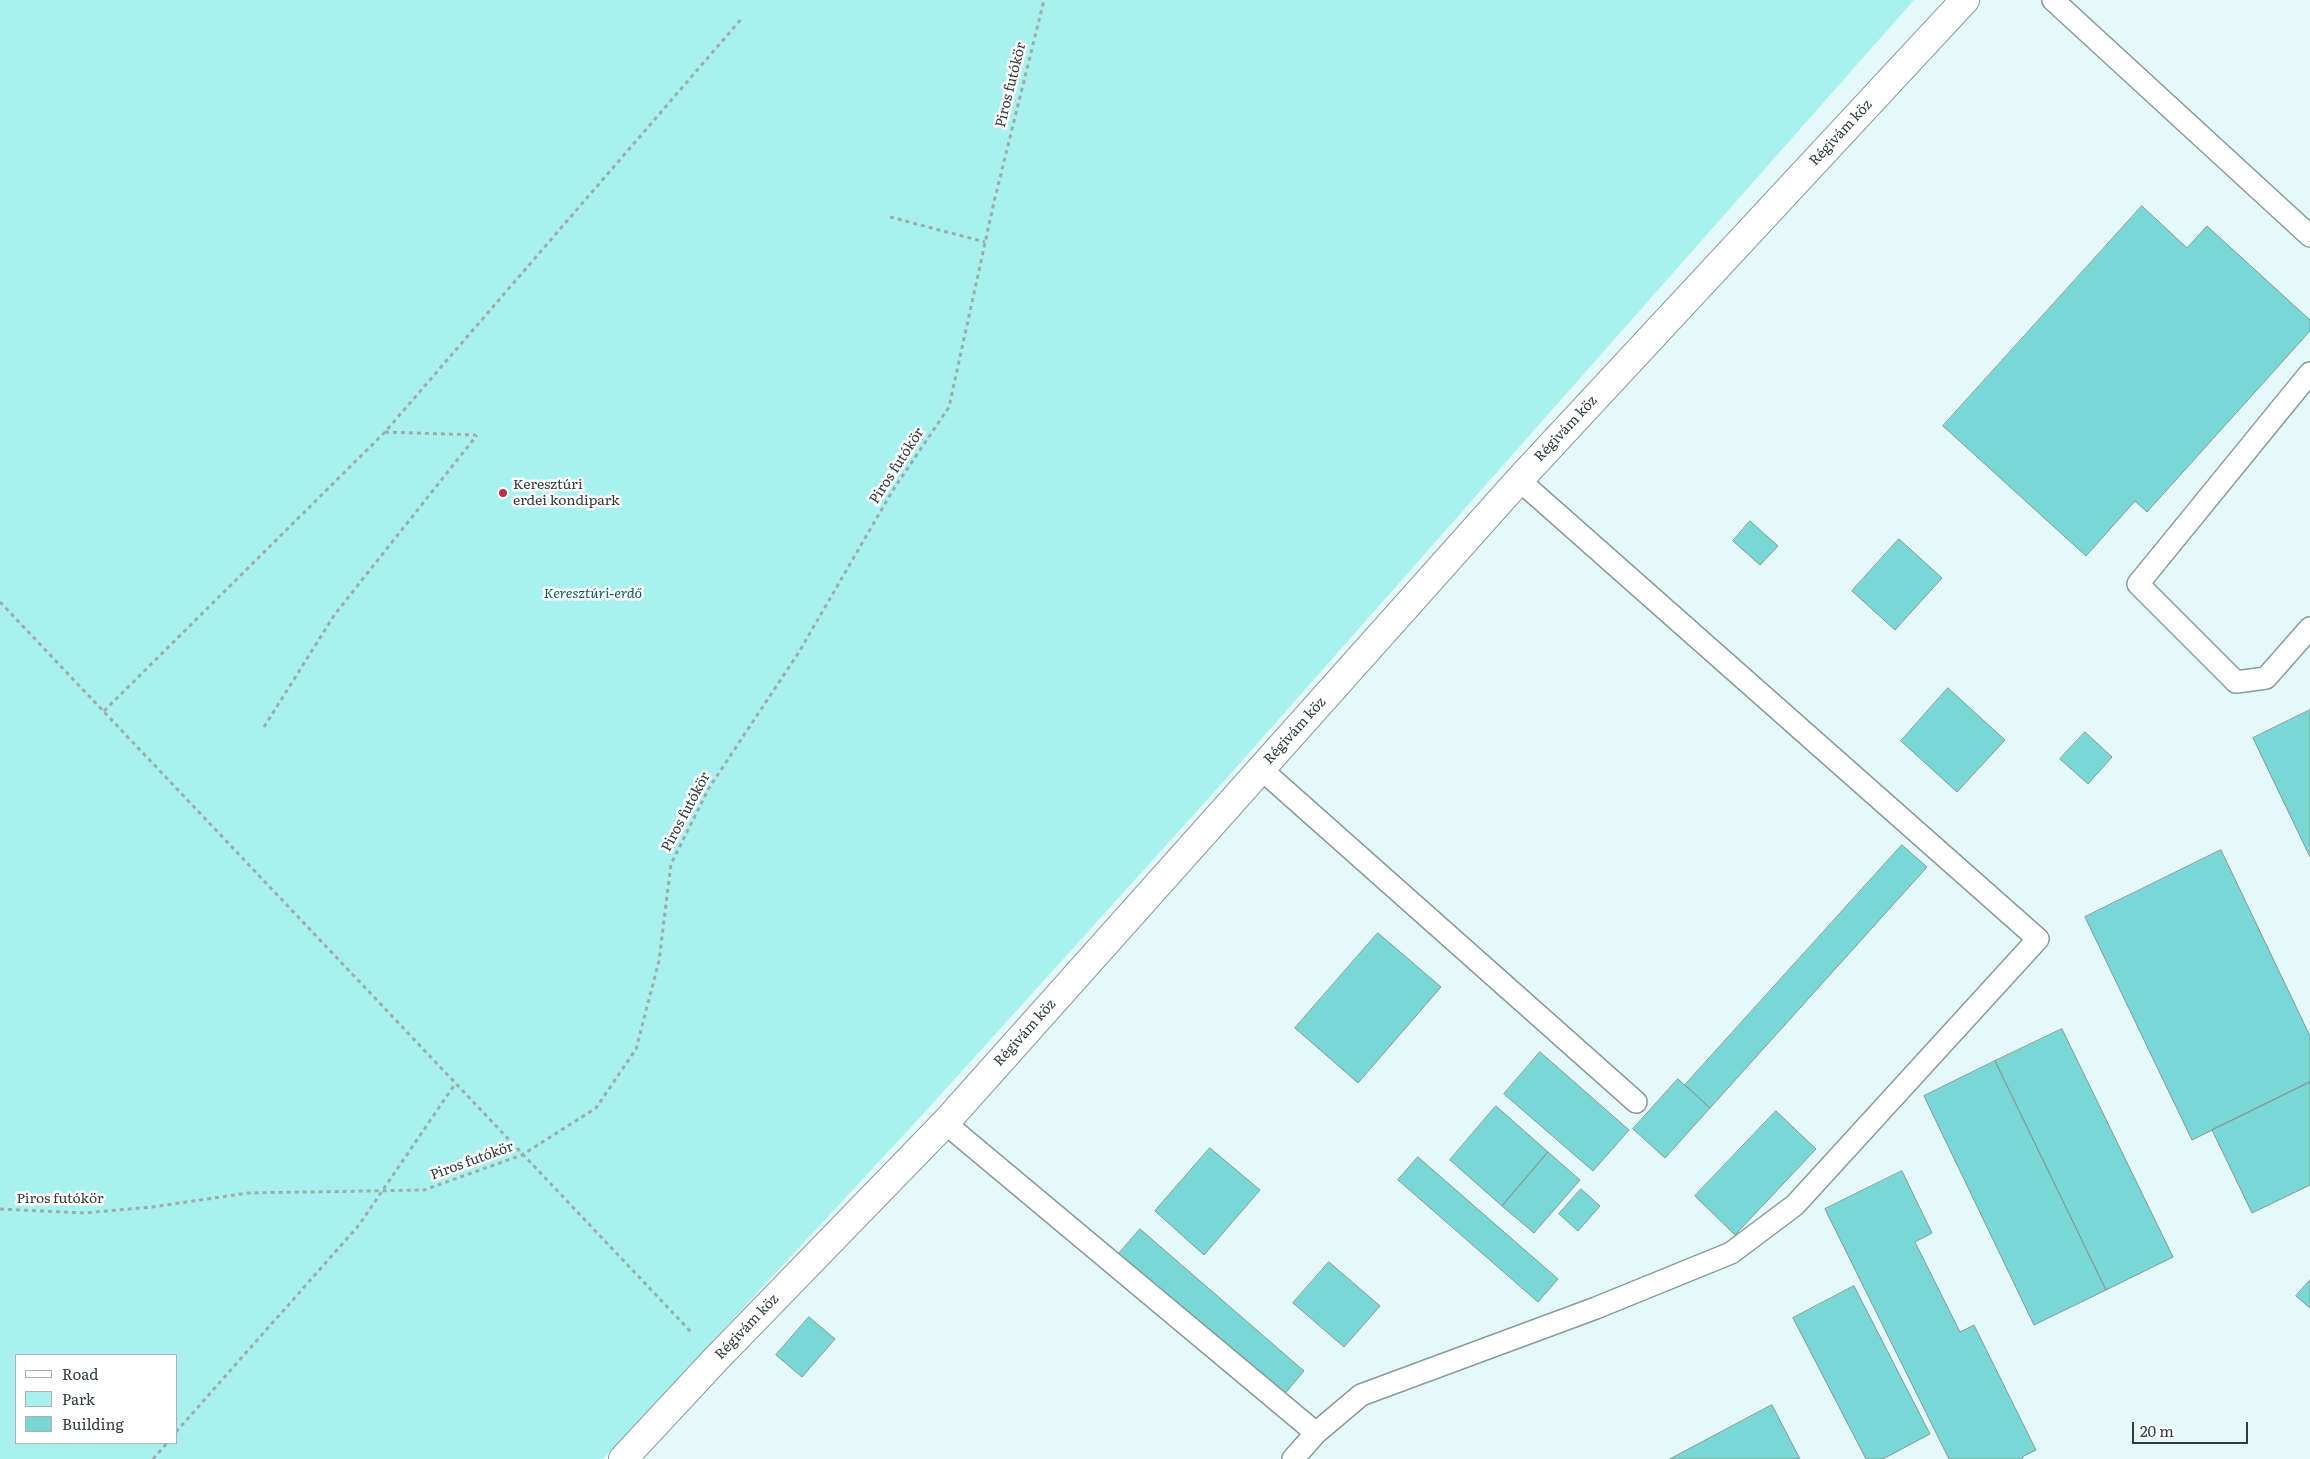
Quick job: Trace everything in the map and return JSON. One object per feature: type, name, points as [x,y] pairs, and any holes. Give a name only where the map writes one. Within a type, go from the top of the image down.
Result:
[{"type":"street","name":"Régivám köz","points":[[623,1459],[716,1359],[945,1123],[1519,480],[1965,0]]},
{"type":"lane","points":[[2053,0],[2310,236]]},
{"type":"lane","points":[[2310,373],[2138,584],[2236,682],[2266,678],[2310,628]]},
{"type":"lane","points":[[1293,1459],[1316,1433],[1361,1395],[1596,1308],[1731,1252],[1795,1205],[2038,939],[1519,480]]},
{"type":"lane","points":[[1260,769],[1636,1102]]},
{"type":"lane","points":[[945,1123],[1316,1433]]},
{"type":"path","name":"Piros futókör","points":[[0,1209],[84,1213],[152,1207],[248,1193],[424,1190],[522,1155],[596,1108],[636,1049],[659,961],[671,864],[708,788],[799,652],[893,490],[949,407],[985,242],[1044,0]]},
{"type":"path","points":[[104,711],[384,432],[743,17]]},
{"type":"path","points":[[890,217],[985,242]]},
{"type":"path","points":[[264,727],[335,614],[477,435],[384,432]]},
{"type":"path","points":[[0,602],[716,1359]]},
{"type":"path","points":[[178,1430],[359,1225],[455,1084]]},
{"type":"path","points":[[153,1459],[166,1444]]},
{"type":"green space","name":"Keresztúri-erdő","points":[[0,0],[1914,0],[1226,779],[924,1113],[603,1459],[0,1459]]},
{"type":"building","points":[[2142,206],[2187,248],[2207,226],[2310,320],[2310,331],[2147,512],[2135,501],[2086,556],[1943,426]]},
{"type":"building","points":[[1750,521],[1778,546],[1760,565],[1733,541]]},
{"type":"building","points":[[1899,539],[1942,578],[1895,630],[1852,591]]},
{"type":"building","points":[[1948,688],[2005,740],[1957,792],[1901,741]]},
{"type":"building","points":[[2310,710],[2310,857],[2253,738]]},
{"type":"building","points":[[2085,732],[2112,757],[2088,784],[2060,759]]},
{"type":"building","points":[[1902,845],[1927,867],[1710,1108],[1685,1085]]},
{"type":"building","points":[[2221,850],[2310,1036],[2310,1082],[2192,1140],[2085,917]]},
{"type":"building","points":[[1378,933],[1441,987],[1358,1083],[1295,1028]]},
{"type":"building","points":[[2062,1029],[2173,1257],[2106,1290],[1995,1061]]},
{"type":"building","points":[[1540,1052],[1629,1130],[1593,1171],[1504,1094]]},
{"type":"building","points":[[1995,1061],[2106,1290],[2034,1325],[1924,1096]]},
{"type":"building","points":[[1678,1079],[1710,1108],[1665,1158],[1633,1129]]},
{"type":"building","points":[[2310,1082],[2310,1185],[2252,1213],[2212,1130]]},
{"type":"building","points":[[1496,1106],[1548,1152],[1502,1206],[1450,1160]]},
{"type":"building","points":[[1776,1111],[1816,1149],[1735,1235],[1695,1196]]},
{"type":"building","points":[[1210,1148],[1260,1190],[1204,1255],[1155,1211]]},
{"type":"building","points":[[1548,1152],[1580,1180],[1534,1233],[1502,1206]]},
{"type":"building","points":[[1418,1157],[1558,1279],[1538,1302],[1398,1180]]},
{"type":"building","points":[[1902,1171],[1932,1233],[1915,1242],[1960,1332],[1974,1325],[2036,1450],[2022,1457],[2023,1459],[1949,1459],[1825,1209]]},
{"type":"building","points":[[1581,1189],[1600,1206],[1578,1231],[1559,1214]]},
{"type":"building","points":[[1140,1229],[1304,1371],[1281,1398],[1117,1256]]},
{"type":"building","points":[[1329,1262],[1380,1306],[1344,1347],[1293,1303]]},
{"type":"building","points":[[2310,1280],[2310,1308],[2296,1296]]},
{"type":"building","points":[[1854,1286],[1930,1434],[1883,1459],[1866,1459],[1793,1318]]},
{"type":"building","points":[[809,1317],[835,1339],[802,1377],[776,1355]]},
{"type":"building","points":[[1772,1405],[1800,1459],[1670,1459]]},
{"type":"place","name":"Keresztúri erdei kondipark","points":[[503,493]]}]
